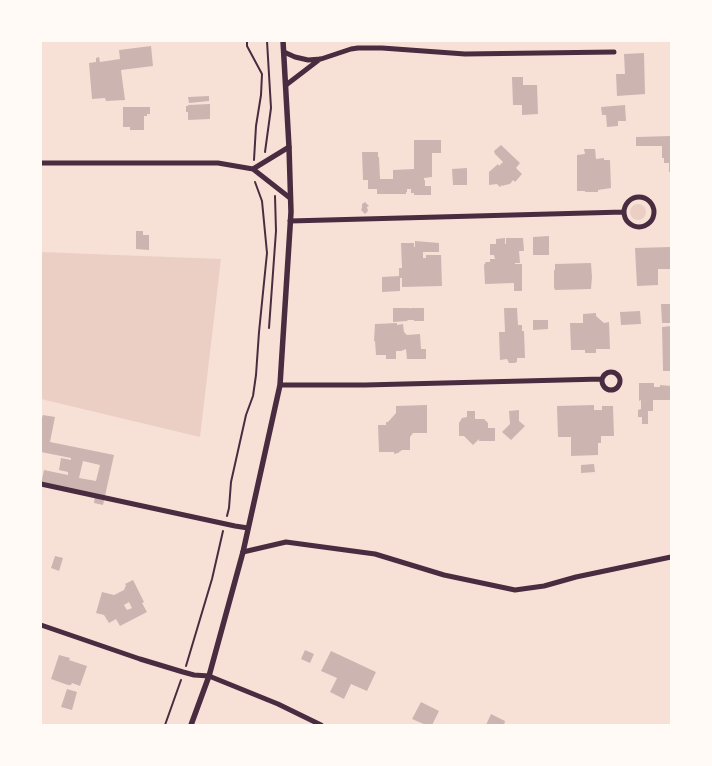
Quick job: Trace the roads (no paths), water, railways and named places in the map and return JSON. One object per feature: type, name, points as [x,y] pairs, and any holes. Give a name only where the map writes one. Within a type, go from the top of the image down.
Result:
[{"type":"street","points":[[191,725],[209,676],[243,552],[280,385],[290,221],[289,147],[283,41]]},
{"type":"street","points":[[284,52],[308,60],[321,59],[358,48],[465,54],[614,52]]},
{"type":"street","points":[[286,86],[321,59]]},
{"type":"street","points":[[253,169],[289,147]]},
{"type":"street","points":[[41,163],[218,163],[253,169],[290,198]]},
{"type":"street","points":[[636,198],[645,199],[654,211],[652,220],[640,228],[627,222],[624,212],[627,203],[636,198]]},
{"type":"street","points":[[290,221],[624,212]]},
{"type":"street","points":[[280,385],[365,385],[602,379]]},
{"type":"street","points":[[41,484],[248,528]]},
{"type":"street","points":[[243,552],[286,542],[375,554],[444,575],[515,590],[544,586],[576,577],[671,557]]},
{"type":"street","points":[[41,625],[183,672],[209,676],[278,704],[321,725]]}]
